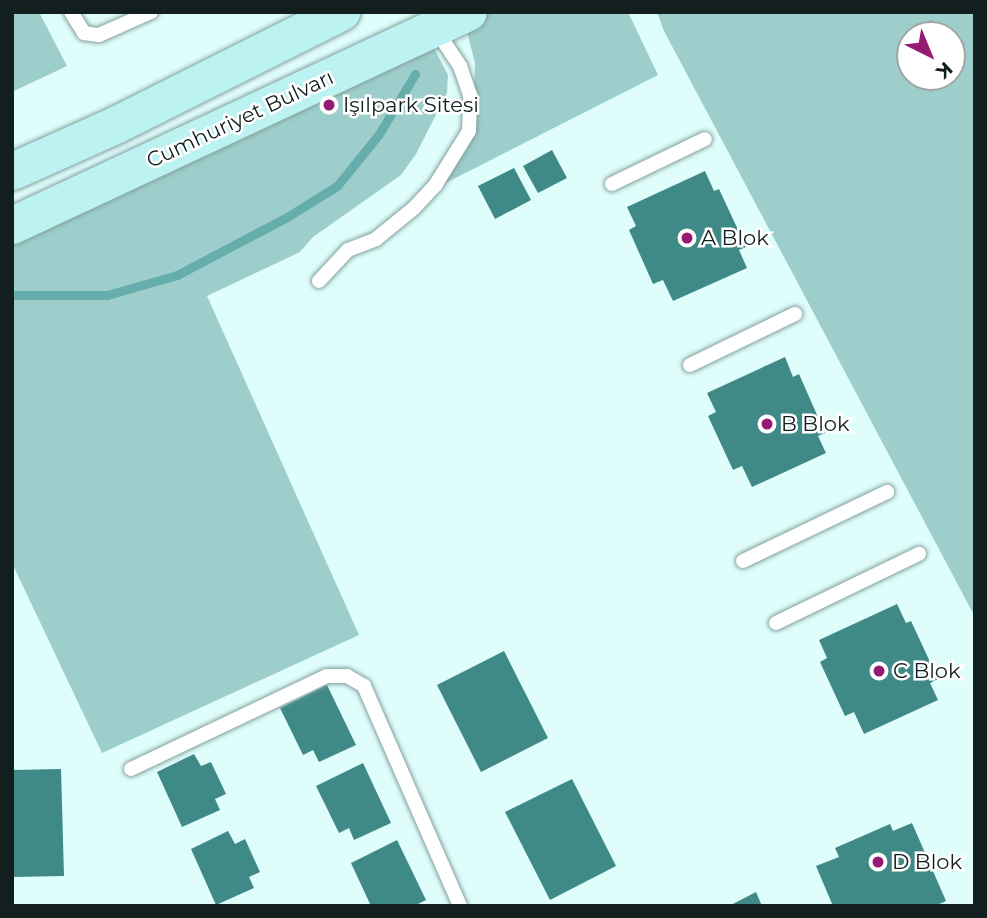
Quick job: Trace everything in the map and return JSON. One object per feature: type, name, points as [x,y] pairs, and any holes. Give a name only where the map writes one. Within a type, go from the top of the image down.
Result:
[{"type":"street","points":[[12,171],[115,125],[341,12]]},
{"type":"street","name":"Cumhuriyet Bulvarı","points":[[12,225],[432,20],[468,12]]},
{"type":"lane","points":[[71,12],[84,33],[99,35],[151,12]]},
{"type":"lane","points":[[319,281],[348,250],[376,239],[414,208],[436,184],[469,131],[470,95],[460,66],[432,20]]},
{"type":"lane","points":[[612,184],[705,139]]},
{"type":"lane","points":[[690,365],[795,314]]},
{"type":"lane","points":[[743,561],[887,492]]},
{"type":"lane","points":[[776,623],[919,554]]},
{"type":"lane","points":[[131,769],[327,676],[347,676],[364,686],[460,906]]},
{"type":"shaded area","points":[[12,12],[39,12],[67,66],[12,92]]},
{"type":"shaded area","points":[[462,12],[628,12],[658,75],[426,193],[438,177],[474,106],[475,63]]},
{"type":"shaded area","points":[[657,12],[975,12],[975,617],[664,31]]},
{"type":"shaded area","points":[[426,40],[435,50],[448,75],[447,93],[416,154],[401,175],[313,237],[300,252],[207,296],[359,635],[102,753],[12,563],[12,235]]},
{"type":"building","points":[[552,150],[567,178],[538,193],[523,166]]},
{"type":"building","points":[[514,168],[531,200],[495,219],[478,186]]},
{"type":"building","name":"A Blok","points":[[705,171],[714,191],[719,189],[746,247],[739,250],[747,268],[673,301],[663,280],[653,284],[629,230],[636,226],[627,207]]},
{"type":"building","name":"B Blok","points":[[785,357],[793,377],[799,374],[825,433],[818,436],[826,453],[752,487],[742,466],[733,470],[708,416],[716,412],[707,393]]},
{"type":"building","name":"C Blok","points":[[897,604],[906,623],[911,621],[938,679],[930,683],[938,700],[864,734],[854,712],[845,716],[820,662],[827,658],[819,640]]},
{"type":"building","points":[[504,651],[548,738],[481,772],[437,685]]},
{"type":"building","points":[[327,685],[356,745],[319,762],[313,750],[303,755],[280,708]]},
{"type":"building","points":[[194,754],[201,766],[211,762],[226,794],[215,799],[220,810],[182,827],[157,772]]},
{"type":"building","points":[[363,763],[391,823],[354,840],[349,828],[339,833],[316,786]]},
{"type":"building","points":[[61,769],[64,876],[12,877],[12,770]]},
{"type":"building","points":[[572,779],[616,866],[550,900],[505,812]]},
{"type":"building","name":"D Blok","points":[[912,823],[946,901],[935,906],[833,906],[816,866],[839,857],[835,848],[890,824],[893,831]]},
{"type":"building","points":[[228,831],[235,844],[245,839],[260,872],[249,877],[254,888],[216,905],[191,849]]},
{"type":"building","points":[[397,840],[426,900],[414,906],[371,906],[351,863]]},
{"type":"building","points":[[756,892],[762,906],[729,906]]},
{"type":"waterway","points":[[12,295],[107,295],[177,275],[287,217],[337,186],[379,134],[415,74]]},
{"type":"place","name":"Işılpark Sitesi","points":[[329,105]]},
{"type":"place","name":"A Blok","points":[[687,238]]},
{"type":"place","name":"B Blok","points":[[767,424]]},
{"type":"place","name":"C Blok","points":[[879,671]]},
{"type":"place","name":"D Blok","points":[[878,862]]}]
